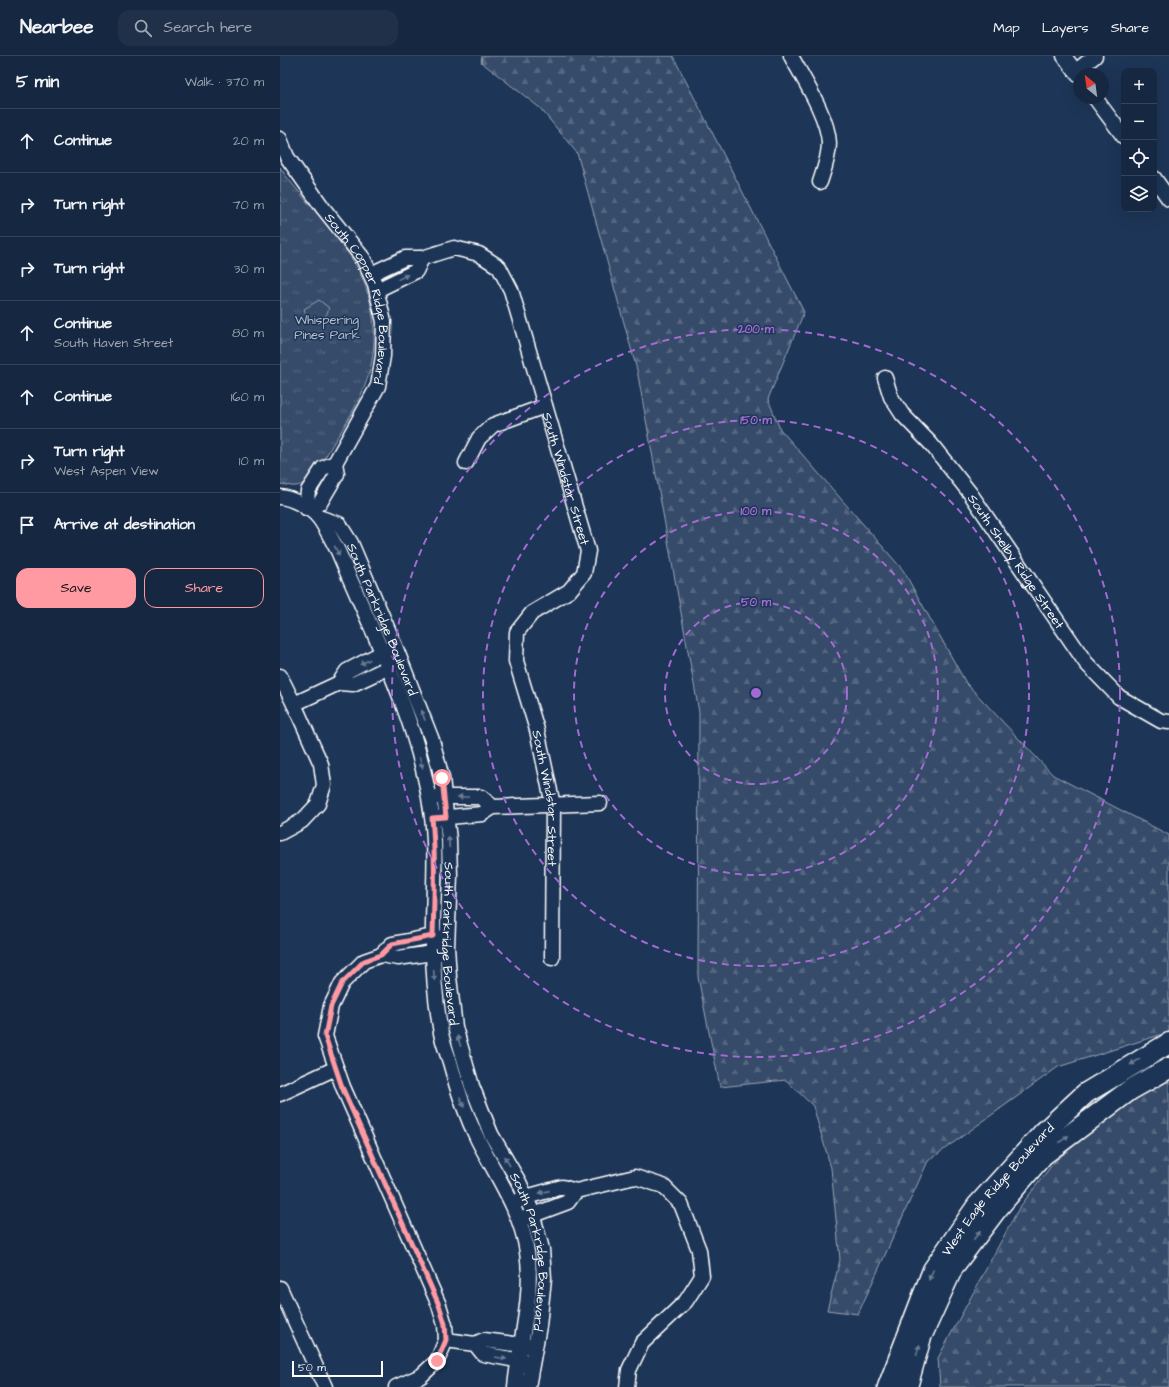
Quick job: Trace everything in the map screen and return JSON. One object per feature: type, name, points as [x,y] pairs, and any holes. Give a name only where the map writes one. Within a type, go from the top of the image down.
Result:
[{"type":"street","points":[[792,56],[825,124],[829,143],[827,161],[820,182]]},
{"type":"street","points":[[1064,56],[1073,68]]},
{"type":"street","points":[[1082,68],[1095,56]]},
{"type":"street","points":[[1099,104],[1121,133]]},
{"type":"street","name":"South Copper Ridge Boulevard","points":[[280,140],[287,157],[323,208],[363,258],[377,290],[384,322],[383,356],[378,386],[335,463],[323,468],[308,490],[306,508]]},
{"type":"street","points":[[1157,182],[1169,199]]},
{"type":"street","name":"South Windstar Street","points":[[371,274],[405,258],[422,258],[454,248],[479,254],[499,267],[512,290],[588,551],[584,572],[569,592],[532,613],[517,632],[516,661],[537,730],[553,805],[552,958]]},
{"type":"street","points":[[377,290],[416,271],[422,258]]},
{"type":"street","name":"South Shelby Ridge Street","points":[[885,378],[891,397],[902,414],[931,444],[970,493],[1086,663],[1120,697],[1161,721],[1169,722]]},
{"type":"street","points":[[466,463],[479,438],[493,425],[545,406]]},
{"type":"street","name":"South Parkridge Boulevard","points":[[280,497],[287,497],[318,517],[339,524],[351,543],[395,646],[432,740],[442,778],[449,840],[450,876],[447,938],[455,1027],[472,1086],[491,1134],[526,1197],[542,1249],[544,1278],[535,1347],[525,1362],[515,1387]]},
{"type":"street","name":"South Parkridge Boulevard","points":[[318,517],[338,551],[382,653],[416,742],[429,797],[432,818],[435,876],[433,936],[434,979],[441,1033],[458,1091],[478,1139],[506,1189],[519,1220],[528,1253],[529,1278],[521,1344],[528,1387]]},
{"type":"street","points":[[294,704],[339,683],[347,672],[395,646]]},
{"type":"street","points":[[339,683],[353,684],[401,662]]},
{"type":"street","points":[[280,676],[321,764],[324,785],[318,804],[302,822],[280,832]]},
{"type":"street","points":[[429,797],[481,797],[493,807]]},
{"type":"street","points":[[432,818],[482,814],[493,807],[600,803]]},
{"type":"street","points":[[396,1387],[421,1376],[437,1361],[446,1340],[445,1324],[439,1305],[342,1087],[325,1036],[331,1006],[342,983],[364,961],[381,955],[392,944],[433,936],[447,938]]},
{"type":"street","points":[[381,955],[398,958],[433,953],[448,953]]},
{"type":"street","name":"West Eagle Ridge Boulevard","points":[[888,1387],[933,1270],[977,1206],[1044,1132],[1086,1092],[1169,1043]]},
{"type":"street","points":[[280,1094],[336,1068]]},
{"type":"street","name":"West Eagle Ridge Boulevard","points":[[907,1387],[922,1337],[954,1267],[996,1210],[1043,1155],[1130,1090],[1169,1068]]},
{"type":"street","points":[[512,1204],[526,1197],[562,1187],[576,1191],[635,1177],[663,1186],[681,1204],[699,1250],[702,1276],[686,1301],[642,1343],[629,1370],[627,1387]]},
{"type":"street","points":[[519,1220],[568,1202],[576,1191]]},
{"type":"street","points":[[280,1288],[325,1387]]},
{"type":"street","points":[[446,1340],[475,1344],[484,1340],[535,1347]]},
{"type":"street","points":[[475,1344],[483,1354],[525,1362]]},
{"type":"green space","points":[[482,56],[673,56],[804,312],[768,399],[780,429],[903,570],[966,683],[1053,775],[1169,835],[1169,1032],[1058,1067],[928,1161],[858,1314],[827,1310],[840,1260],[831,1168],[813,1106],[786,1080],[720,1087],[698,977],[699,712],[637,370],[577,153],[540,108],[481,62]]},
{"type":"green space","name":"Whispering Pines Park","points":[[280,167],[335,235],[355,264],[363,279],[368,295],[374,327],[372,361],[368,377],[359,398],[324,459],[305,482],[301,485],[294,486],[280,484]]},
{"type":"green space","points":[[319,300],[329,308],[328,312],[324,318],[318,321],[311,321],[307,319],[304,309]]},
{"type":"green space","points":[[1169,1079],[1169,1387],[940,1387],[938,1358],[1019,1208],[1055,1161],[1109,1118],[1155,1085]]},
{"type":"route","points":[[437,1361],[446,1340],[445,1324],[439,1305],[342,1087],[325,1036],[331,1006],[342,983],[364,961],[381,955],[392,944],[433,936],[435,876],[432,818],[446,817],[442,778]]}]
